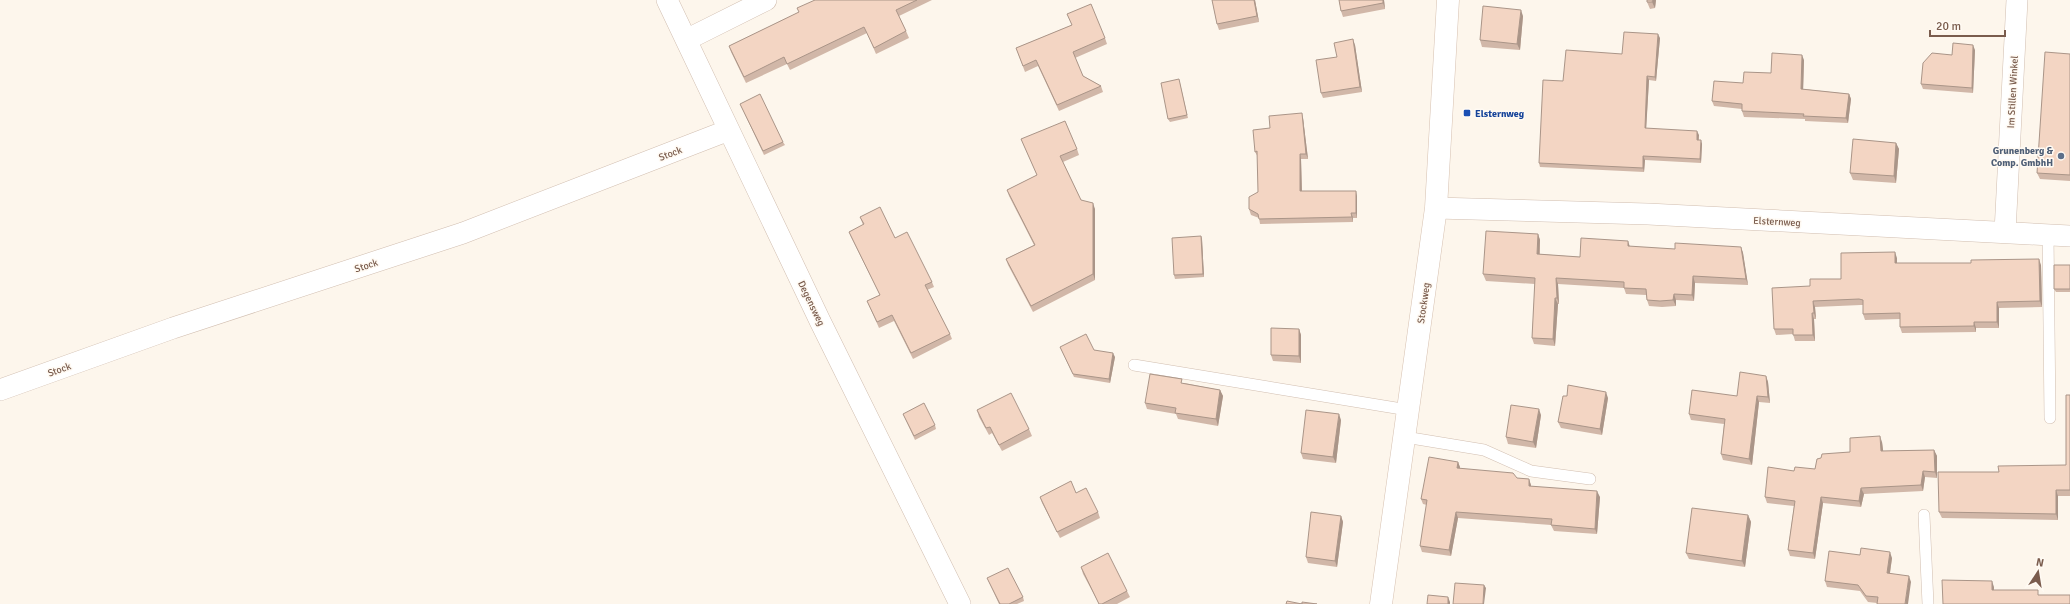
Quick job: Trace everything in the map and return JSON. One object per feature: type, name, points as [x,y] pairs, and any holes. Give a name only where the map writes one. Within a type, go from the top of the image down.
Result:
[{"type":"street","name":"Degensweg","points":[[666,0],[820,321],[960,604]]},
{"type":"street","points":[[686,40],[766,0]]},
{"type":"street","name":"Stockweg","points":[[1381,604],[1436,208],[1448,0]]},
{"type":"street","name":"Im Stillen Winkel","points":[[2005,232],[2017,0]]},
{"type":"street","name":"Stock","points":[[0,390],[173,328],[463,233],[729,130]]},
{"type":"street","name":"Elsternweg","points":[[1436,208],[1648,214],[2070,236]]},
{"type":"lane","points":[[2048,234],[2050,418]]},
{"type":"lane","points":[[1134,365],[1408,410]]},
{"type":"lane","points":[[1405,437],[1484,450],[1531,471],[1590,479]]},
{"type":"lane","points":[[1924,515],[1928,604]]},
{"type":"building","points":[[815,0],[917,0],[896,10],[906,31],[874,48],[864,27],[787,64],[784,57],[744,77],[729,46],[799,12],[797,8]]},
{"type":"building","points":[[1212,0],[1254,0],[1257,16],[1217,24]]},
{"type":"building","points":[[1339,0],[1383,0],[1383,3],[1341,11]]},
{"type":"building","points":[[1647,0],[1653,0],[1652,2],[1647,2]]},
{"type":"building","points":[[1091,4],[1105,38],[1073,52],[1083,76],[1101,86],[1057,105],[1036,60],[1023,66],[1016,48],[1072,25],[1067,14]]},
{"type":"building","points":[[1483,6],[1521,10],[1517,44],[1480,40]]},
{"type":"building","points":[[1624,32],[1658,34],[1655,77],[1647,76],[1645,128],[1697,131],[1697,140],[1701,140],[1700,159],[1643,156],[1643,168],[1539,163],[1543,80],[1563,81],[1566,50],[1622,54]]},
{"type":"building","points":[[1353,39],[1360,87],[1321,93],[1316,60],[1337,57],[1334,43]]},
{"type":"building","points":[[1953,43],[1973,45],[1972,88],[1921,84],[1923,63],[1932,53],[1952,55]]},
{"type":"building","points":[[2045,52],[2070,54],[2070,175],[2037,173]]},
{"type":"building","points":[[1772,53],[1802,55],[1801,89],[1849,94],[1846,118],[1742,111],[1742,104],[1712,101],[1714,81],[1743,83],[1744,72],[1771,73]]},
{"type":"building","points":[[1179,79],[1187,115],[1168,119],[1161,83]]},
{"type":"building","points":[[760,94],[783,142],[763,151],[740,104]]},
{"type":"building","points":[[1302,113],[1306,154],[1300,154],[1300,191],[1356,191],[1356,213],[1351,213],[1352,217],[1259,219],[1258,214],[1249,209],[1249,197],[1258,192],[1257,151],[1255,152],[1253,130],[1270,128],[1269,116]]},
{"type":"building","points":[[1065,121],[1077,149],[1060,156],[1081,200],[1093,203],[1093,274],[1031,306],[1006,259],[1035,245],[1007,190],[1037,175],[1021,139]]},
{"type":"building","points":[[1853,139],[1896,143],[1894,176],[1850,173]]},
{"type":"building","points":[[880,207],[895,238],[907,232],[932,282],[925,285],[950,334],[911,353],[892,315],[877,322],[867,301],[880,295],[849,232],[864,224],[860,217]]},
{"type":"building","points":[[1486,231],[1538,234],[1537,254],[1580,257],[1581,238],[1628,241],[1628,246],[1675,249],[1675,243],[1741,247],[1746,279],[1693,276],[1692,295],[1674,294],[1673,300],[1660,301],[1647,300],[1646,289],[1624,288],[1624,282],[1556,278],[1557,298],[1555,298],[1553,339],[1532,338],[1535,278],[1483,274]]},
{"type":"building","points":[[1201,236],[1203,274],[1174,275],[1172,238]]},
{"type":"building","points":[[1895,252],[1895,263],[1971,263],[1971,260],[2039,259],[2040,301],[1997,302],[1997,322],[1974,322],[1974,326],[1900,327],[1900,313],[1863,314],[1863,300],[1813,301],[1813,335],[1793,335],[1793,329],[1774,329],[1772,288],[1810,286],[1810,279],[1841,279],[1841,253]]},
{"type":"building","points":[[2054,265],[2070,265],[2070,289],[2054,289]]},
{"type":"building","points":[[1271,328],[1299,329],[1299,356],[1271,355]]},
{"type":"building","points":[[1086,334],[1094,350],[1113,353],[1109,379],[1073,374],[1060,347]]},
{"type":"building","points":[[1740,372],[1766,376],[1768,397],[1757,396],[1749,459],[1721,454],[1725,419],[1689,414],[1692,390],[1737,396]]},
{"type":"building","points":[[1150,374],[1182,379],[1181,383],[1220,390],[1216,419],[1175,413],[1176,408],[1145,403]]},
{"type":"building","points":[[1568,385],[1606,392],[1600,429],[1558,422],[1563,396],[1567,396]]},
{"type":"building","points":[[1011,393],[1029,429],[999,445],[990,427],[986,428],[977,410]]},
{"type":"building","points":[[2066,395],[2070,395],[2070,490],[2056,490],[2056,514],[1939,512],[1938,472],[1999,472],[1998,466],[2066,465]]},
{"type":"building","points":[[924,403],[935,425],[914,436],[903,414]]},
{"type":"building","points":[[1511,405],[1539,409],[1533,442],[1506,437]]},
{"type":"building","points":[[1306,410],[1339,414],[1333,457],[1301,453]]},
{"type":"building","points":[[1880,436],[1881,451],[1934,450],[1935,472],[1923,471],[1921,485],[1861,488],[1859,501],[1821,497],[1813,553],[1788,550],[1795,501],[1765,497],[1768,467],[1794,471],[1795,467],[1815,469],[1817,459],[1821,458],[1822,454],[1850,452],[1850,438]]},
{"type":"building","points":[[1429,457],[1458,462],[1457,468],[1513,473],[1517,478],[1529,479],[1529,486],[1597,491],[1595,529],[1551,525],[1552,519],[1456,512],[1449,550],[1420,546],[1427,500],[1421,499]]},
{"type":"building","points":[[1071,481],[1076,493],[1086,488],[1098,512],[1057,532],[1040,497]]},
{"type":"building","points":[[1692,508],[1748,515],[1742,561],[1686,553]]},
{"type":"building","points":[[1311,512],[1341,516],[1335,561],[1306,557]]},
{"type":"building","points":[[1861,548],[1890,552],[1887,573],[1909,576],[1905,604],[1877,604],[1878,597],[1866,596],[1858,585],[1825,581],[1829,551],[1860,555]]},
{"type":"building","points":[[1108,553],[1127,591],[1102,604],[1099,604],[1081,567]]},
{"type":"building","points":[[1008,568],[1023,597],[1009,604],[1000,604],[987,578]]},
{"type":"building","points":[[1942,580],[1992,581],[1992,590],[2038,590],[2038,595],[2070,595],[2070,604],[1943,604]]},
{"type":"building","points":[[1455,583],[1484,585],[1483,604],[1453,604]]},
{"type":"building","points":[[1428,595],[1448,597],[1448,604],[1427,604]]},
{"type":"building","points":[[1287,601],[1302,604],[1286,604]]},
{"type":"building","points":[[1302,602],[1317,604],[1302,604]]},
{"type":"place","name":"Elsternweg","points":[[1467,113]]},
{"type":"place","name":"Grunenberg & Comp. GmbhH","points":[[2061,156]]}]
